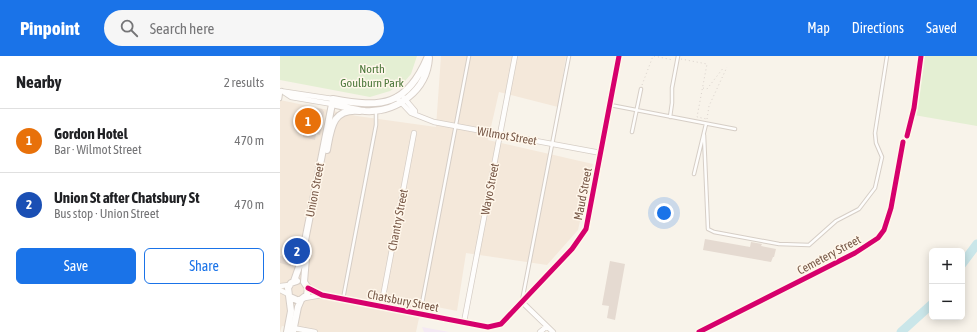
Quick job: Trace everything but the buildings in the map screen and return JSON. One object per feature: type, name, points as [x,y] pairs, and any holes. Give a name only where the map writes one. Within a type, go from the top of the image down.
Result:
[{"type":"main road","points":[[334,102],[360,110],[376,110],[401,98],[416,90],[423,80],[428,69],[429,56]]},
{"type":"main road","points":[[334,102],[371,104],[401,98]]},
{"type":"main road","name":"Union Street","points":[[293,330],[298,307],[303,299],[306,285],[305,262],[330,138],[334,102]]},
{"type":"main road","name":"Union Street","points":[[287,332],[291,311],[289,296],[292,283],[301,261],[334,102]]},
{"type":"main road","name":"Union Street","points":[[330,138],[340,113],[346,110],[360,110]]},
{"type":"main road","points":[[292,283],[306,285]]},
{"type":"main road","points":[[289,296],[296,300],[303,299]]},
{"type":"street","name":"Wayo Street","points":[[464,322],[515,56]]},
{"type":"street","name":"Maud Street","points":[[497,326],[503,322],[564,258],[584,232],[590,217],[619,56]]},
{"type":"street","points":[[281,91],[291,97],[334,102]]},
{"type":"street","name":"Wilmot Street","points":[[401,98],[415,110],[415,114],[430,121],[601,153]]},
{"type":"street","name":"Chantry Street","points":[[382,307],[414,133]]},
{"type":"street","name":"Cemetery Street","points":[[699,332],[848,256],[878,238],[889,219],[903,142]]},
{"type":"street","points":[[280,286],[292,283]]},
{"type":"street","name":"Chatsbury Street","points":[[306,285],[322,295],[343,300],[464,322],[488,330],[497,326]]},
{"type":"street","points":[[280,290],[289,296]]},
{"type":"street","name":"Chatsbury Street","points":[[303,299],[322,295]]},
{"type":"street","points":[[522,302],[553,332]]},
{"type":"street","points":[[540,332],[546,326]]},
{"type":"street","points":[[293,330],[315,332]]},
{"type":"lane","points":[[420,314],[469,56]]},
{"type":"lane","points":[[522,302],[569,56]]},
{"type":"lane","points":[[670,116],[672,88],[678,56]]},
{"type":"lane","points":[[704,135],[708,229],[714,232],[779,244],[809,245],[836,221],[858,209],[877,185],[882,157],[876,143],[875,133],[887,56]]},
{"type":"lane","points":[[632,132],[641,89]]},
{"type":"lane","points":[[280,99],[281,91]]},
{"type":"lane","points":[[610,105],[735,129]]},
{"type":"lane","points":[[343,300],[376,125],[376,110]]},
{"type":"lane","points":[[694,174],[706,124]]},
{"type":"path","points":[[641,89],[654,56],[674,60]]},
{"type":"path","points":[[681,59],[707,64],[697,117],[707,118],[709,106],[727,67]]},
{"type":"path","points":[[702,88],[707,89],[724,67]]},
{"type":"shaded area","points":[[441,56],[566,56],[558,107],[499,92],[488,140],[593,164],[578,230],[547,265],[466,253],[457,311],[422,304],[416,332],[314,332],[282,326],[280,332],[280,100],[357,116],[436,127]]},
{"type":"shaded area","points":[[422,327],[449,332],[424,332]]},
{"type":"green space","name":"North Goulburn Park","points":[[280,56],[417,56],[411,74],[405,81],[390,91],[370,97],[280,80]]},
{"type":"green space","points":[[922,56],[977,56],[977,126],[914,115]]},
{"type":"waterway","points":[[965,260],[977,244]]},
{"type":"waterway","points":[[901,332],[929,307]]},
{"type":"cycle path","points":[[308,288],[322,295],[488,327],[501,324],[572,249],[586,229],[619,56]]},
{"type":"cycle path","points":[[907,136],[914,108],[921,56]]},
{"type":"cycle path","points":[[699,332],[855,253],[878,238],[884,230],[891,208],[903,142]]},
{"type":"place","name":"Gordon Hotel","points":[[308,121]]},
{"type":"place","name":"Union St after Chatsbury St","points":[[297,251]]}]
